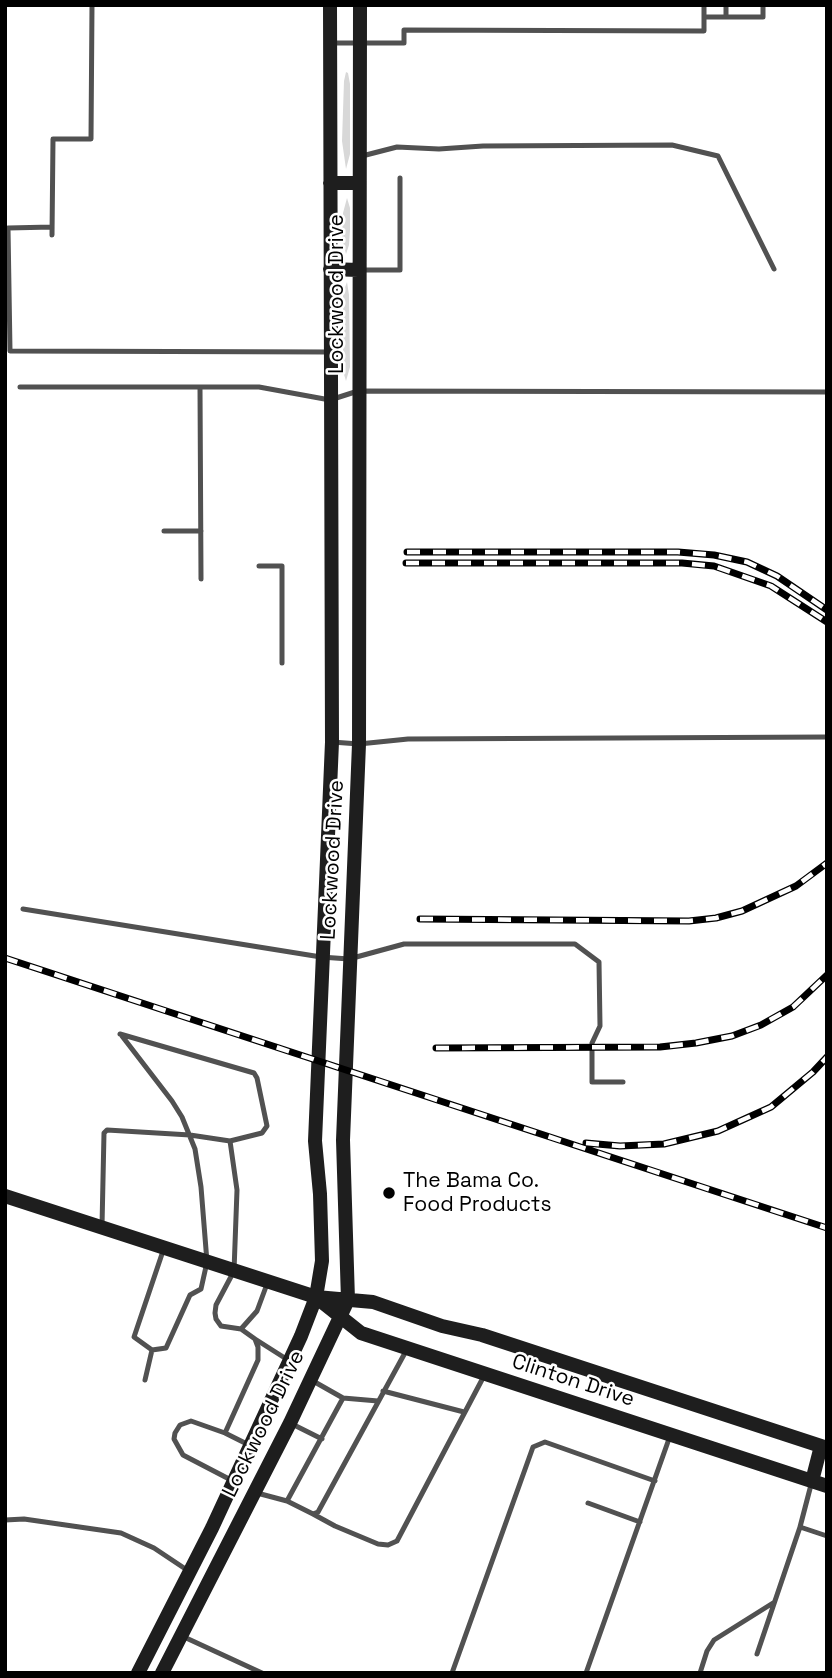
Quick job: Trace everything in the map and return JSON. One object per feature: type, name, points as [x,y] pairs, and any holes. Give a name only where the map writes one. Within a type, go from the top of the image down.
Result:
[{"type":"main road","name":"Lockwood Drive","points":[[138,1673],[190,1572],[288,1360],[316,1297],[322,1261],[320,1194],[314,1140],[332,742],[330,5]]},
{"type":"main road","name":"Lockwood Drive","points":[[162,1673],[290,1423],[348,1300],[343,1140],[359,744],[360,5]]},
{"type":"main road","points":[[330,183],[358,183]]},
{"type":"main road","points":[[330,269],[358,270]]},
{"type":"main road","name":"Clinton Drive","points":[[5,1196],[316,1297],[373,1302],[442,1326],[482,1335],[824,1447]]},
{"type":"main road","name":"Clinton Drive","points":[[316,1297],[361,1332],[827,1486]]},
{"type":"main road","points":[[812,1481],[824,1447]]},
{"type":"main road","points":[[233,1481],[254,1492]]},
{"type":"main road","points":[[190,1572],[209,1581]]},
{"type":"main road","points":[[162,1627],[181,1636]]},
{"type":"lane","points":[[52,235],[53,139],[91,139],[92,5]]},
{"type":"lane","points":[[330,43],[404,43],[404,30],[704,31],[704,5]]},
{"type":"lane","points":[[726,5],[726,17]]},
{"type":"lane","points":[[704,17],[763,17],[763,5]]},
{"type":"lane","points":[[359,156],[397,148],[672,145],[718,156],[774,269]]},
{"type":"lane","points":[[358,270],[400,270],[400,178]]},
{"type":"lane","points":[[52,228],[8,228],[10,351],[330,352]]},
{"type":"lane","points":[[20,387],[259,387],[330,400],[358,391],[827,393]]},
{"type":"lane","points":[[200,387],[201,579]]},
{"type":"lane","points":[[164,531],[201,531]]},
{"type":"lane","points":[[259,566],[282,566],[282,663]]},
{"type":"lane","points":[[332,742],[359,744],[408,739],[827,737]]},
{"type":"lane","points":[[23,909],[321,957],[349,959],[404,944],[575,944],[599,962],[600,1026],[592,1043],[592,1082],[623,1082]]},
{"type":"lane","points":[[102,1227],[104,1132],[107,1130],[190,1135],[230,1141],[262,1133],[267,1126],[254,1073],[120,1034],[130,1043],[172,1101],[190,1135],[195,1149],[201,1187],[206,1262],[201,1289],[190,1295],[166,1348],[152,1350],[134,1337],[164,1248]]},
{"type":"lane","points":[[230,1141],[237,1190],[234,1271],[216,1305],[216,1319],[221,1326],[241,1329],[288,1360]]},
{"type":"lane","points":[[241,1329],[257,1311],[268,1282]]},
{"type":"lane","points":[[225,1433],[258,1360],[255,1339]]},
{"type":"lane","points":[[313,1514],[318,1512],[407,1348]]},
{"type":"lane","points":[[145,1380],[152,1350]]},
{"type":"lane","points":[[254,1492],[287,1502],[378,1544],[388,1545],[397,1541],[485,1374]]},
{"type":"lane","points":[[310,1379],[343,1398],[378,1401]]},
{"type":"lane","points":[[383,1391],[464,1412]]},
{"type":"lane","points":[[287,1502],[343,1398]]},
{"type":"lane","points":[[233,1481],[183,1455],[174,1439],[174,1433],[180,1426],[191,1421],[249,1445]]},
{"type":"lane","points":[[290,1423],[322,1439]]},
{"type":"lane","points":[[586,1673],[670,1436]]},
{"type":"lane","points":[[452,1673],[533,1447],[545,1442],[655,1481]]},
{"type":"lane","points":[[757,1654],[800,1527],[812,1481]]},
{"type":"lane","points":[[588,1503],[640,1522]]},
{"type":"lane","points":[[5,1520],[24,1519],[121,1533],[154,1548],[190,1572]]},
{"type":"lane","points":[[800,1527],[827,1536]]},
{"type":"lane","points":[[700,1673],[707,1651],[714,1640],[774,1603]]},
{"type":"lane","points":[[181,1636],[262,1673]]},
{"type":"shaded area","points":[[346,72],[350,84],[350,154],[346,169],[342,141]]},
{"type":"shaded area","points":[[347,198],[350,230],[346,254],[342,238],[343,213]]},
{"type":"shaded area","points":[[347,282],[350,367],[346,381],[343,371],[343,293]]},
{"type":"railway","points":[[407,552],[678,552],[714,555],[747,562],[777,576],[827,610]]},
{"type":"railway","points":[[406,563],[682,563],[714,566],[771,586],[827,622]]},
{"type":"railway","points":[[420,919],[689,921],[716,918],[742,911],[796,886],[827,863]]},
{"type":"railway","points":[[5,958],[827,1228]]},
{"type":"railway","points":[[436,1048],[660,1047],[696,1043],[732,1036],[761,1025],[793,1007],[827,975]]},
{"type":"railway","points":[[586,1143],[620,1146],[664,1144],[718,1131],[771,1107],[827,1057]]},
{"type":"place","name":"The Bama Co. Food Products","points":[[389,1193]]}]
